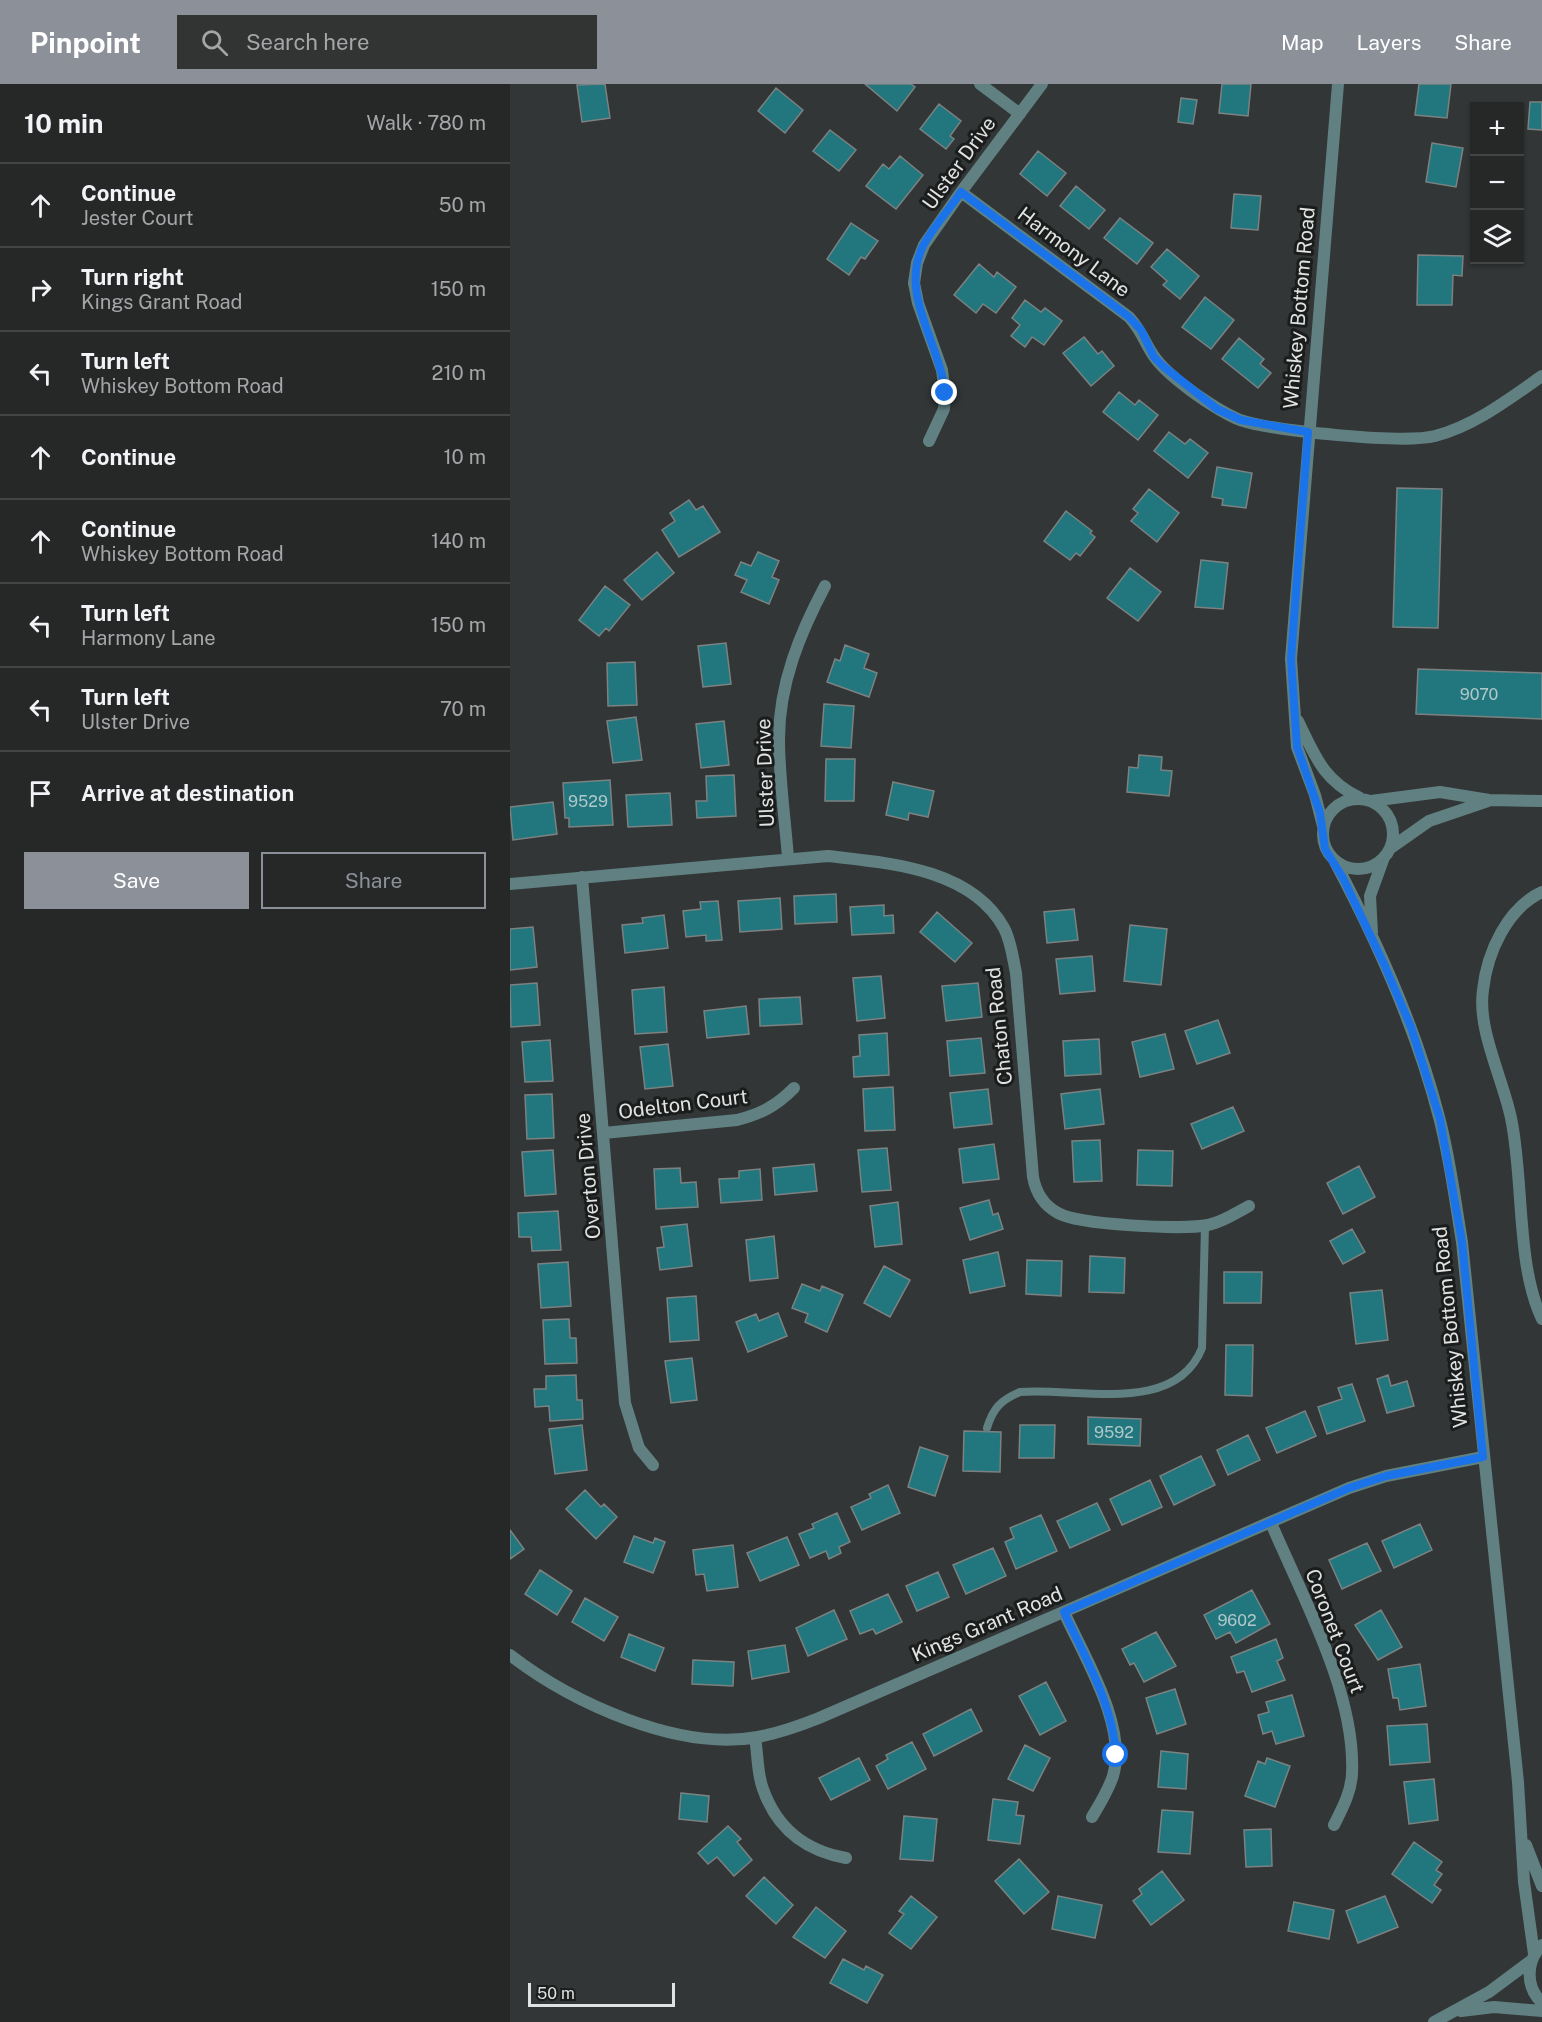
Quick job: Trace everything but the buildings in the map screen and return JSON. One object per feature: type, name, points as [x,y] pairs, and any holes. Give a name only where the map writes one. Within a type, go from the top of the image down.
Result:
[{"type":"street","points":[[980,84],[1020,114]]},
{"type":"street","name":"Ulster Drive","points":[[929,441],[944,409],[945,393],[942,370],[918,303],[914,283],[924,245],[1042,84]]},
{"type":"street","name":"Whiskey Bottom Road","points":[[1323,826],[1316,795],[1297,747],[1291,659],[1338,84]]},
{"type":"street","name":"Harmony Lane","points":[[961,192],[1129,317],[1141,330],[1154,357],[1195,394],[1241,420],[1308,432],[1410,438],[1434,436],[1486,413],[1542,376]]},
{"type":"street","name":"Ulster Drive","points":[[788,858],[779,738],[784,695],[794,653],[825,586]]},
{"type":"street","name":"Whiskey Bottom Road","points":[[1295,714],[1326,774],[1335,784],[1366,799]]},
{"type":"street","points":[[1490,800],[1429,821],[1391,848],[1383,859],[1372,867],[1359,870],[1344,867],[1325,849],[1323,826],[1328,814],[1337,805],[1366,799],[1440,792],[1490,800],[1542,801]]},
{"type":"street","points":[[1366,799],[1383,808],[1391,819],[1394,831],[1391,848]]},
{"type":"street","name":"Chaton Road","points":[[510,884],[828,856],[870,861],[946,878],[970,892],[988,908],[1004,929],[1016,973],[1036,1192],[1055,1212],[1079,1220],[1178,1227],[1205,1226],[1222,1221],[1249,1206]]},
{"type":"street","name":"Whiskey Bottom Road","points":[[1373,937],[1371,896],[1383,859]]},
{"type":"street","name":"Whiskey Bottom Road","points":[[1334,860],[1373,937],[1411,1027],[1440,1119],[1462,1242],[1522,1832],[1524,1882],[1536,1953],[1529,1968],[1530,1984],[1542,2003]]},
{"type":"street","name":"Overton Drive","points":[[582,877],[625,1403],[639,1448],[653,1465]]},
{"type":"street","points":[[1542,892],[1520,908],[1508,923],[1490,960],[1482,992],[1488,1036],[1511,1118],[1529,1281],[1542,1319]]},
{"type":"street","name":"Odelton Court","points":[[604,1133],[737,1120],[757,1115],[778,1104],[794,1088]]},
{"type":"street","name":"Kings Grant Road","points":[[510,1655],[567,1691],[620,1718],[667,1732],[712,1738],[755,1738],[789,1730],[819,1718],[1349,1488],[1386,1476],[1483,1457]]},
{"type":"street","name":"Coronet Court","points":[[1271,1523],[1331,1663],[1342,1702],[1352,1774],[1348,1796],[1334,1825]]},
{"type":"street","points":[[1064,1612],[1107,1706],[1115,1732],[1113,1775],[1092,1817]]},
{"type":"street","points":[[755,1738],[762,1788],[773,1810],[803,1842],[821,1853],[846,1858]]},
{"type":"street","name":"Whiskey Bottom Road","points":[[1522,1832],[1542,1886]]},
{"type":"street","points":[[1434,2022],[1456,2012],[1517,1973],[1536,1953]]},
{"type":"street","points":[[1456,2012],[1494,2007],[1542,2011]]},
{"type":"lane","points":[[987,1428],[993,1410],[1005,1398],[1020,1392],[1140,1392],[1169,1385],[1184,1375],[1196,1362],[1202,1348],[1205,1226]]},
{"type":"route","points":[[945,393],[942,370],[918,303],[914,283],[917,263],[924,245],[961,192],[1129,317],[1141,330],[1154,357],[1195,394],[1217,409],[1241,420],[1308,432],[1291,659],[1297,747],[1303,768],[1316,795],[1323,826],[1325,849],[1334,860],[1373,937],[1411,1027],[1426,1071],[1440,1119],[1462,1242],[1483,1457],[1386,1476],[1349,1488],[1064,1612],[1107,1706],[1115,1732],[1116,1755]]}]
